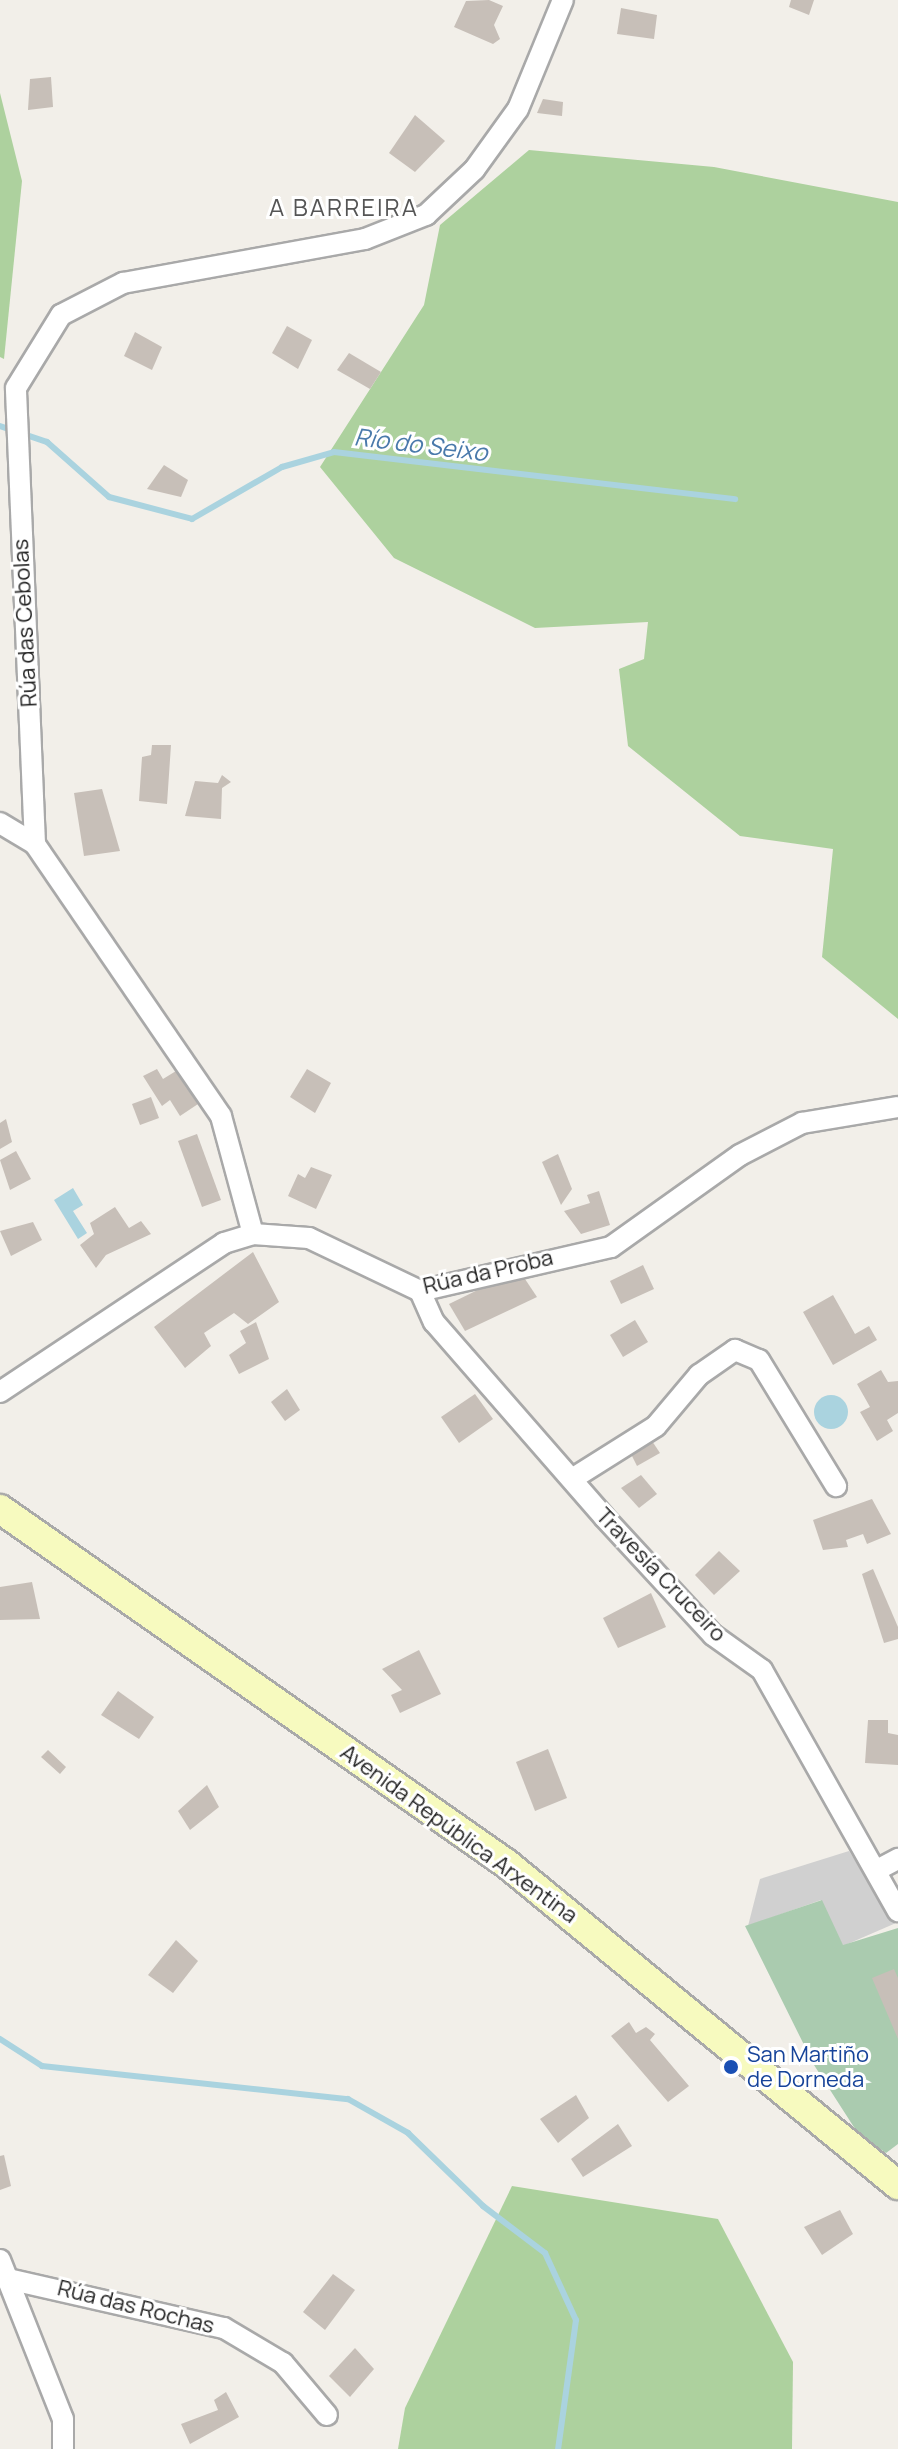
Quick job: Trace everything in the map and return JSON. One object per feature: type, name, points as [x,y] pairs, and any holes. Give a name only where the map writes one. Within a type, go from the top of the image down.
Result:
[{"type":"main road","name":"Avenida República Arxentina","points":[[0,1509],[507,1864],[898,2185]]},
{"type":"street","name":"Rúa das Cebolas","points":[[35,844],[16,388],[61,315],[123,283],[365,239],[426,215],[474,170],[518,109],[563,0]]},
{"type":"street","points":[[0,823],[35,844],[221,1116],[253,1234]]},
{"type":"street","name":"Rúa da Proba","points":[[0,1392],[200,1259],[253,1234],[309,1238],[420,1291],[611,1247],[740,1155],[802,1123],[898,1107]]},
{"type":"street","name":"Travesía Cruceiro","points":[[420,1291],[434,1322],[572,1479],[713,1635],[762,1670],[799,1727],[852,1840],[877,1870],[898,1911]]},
{"type":"street","points":[[572,1479],[656,1426],[699,1375],[735,1350],[759,1360],[836,1486]]},
{"type":"street","points":[[877,1870],[898,1859]]},
{"type":"street","points":[[0,2260],[63,2419],[63,2449]]},
{"type":"street","name":"Rúa das Rochas","points":[[8,2279],[224,2328],[283,2363],[327,2415]]},
{"type":"shaded area","points":[[849,1851],[896,1923],[843,1946],[821,1900],[748,1926],[760,1879]]},
{"type":"green space","points":[[0,93],[22,181],[4,359],[0,357]]},
{"type":"green space","points":[[529,150],[714,167],[898,202],[898,1019],[822,957],[833,849],[740,836],[628,746],[619,669],[644,659],[648,622],[535,628],[394,558],[320,467],[424,305],[440,225]]},
{"type":"green space","points":[[822,1900],[843,1945],[898,1928],[898,2144],[886,2153],[859,2135],[814,2065],[745,1926]]},
{"type":"green space","points":[[512,2186],[718,2219],[793,2362],[792,2449],[398,2449],[405,2408]]},
{"type":"water","points":[[73,1188],[83,1205],[73,1211],[87,1233],[78,1239],[54,1200]]},
{"type":"water","points":[[831,1395],[843,1400],[848,1412],[843,1424],[831,1429],[819,1424],[814,1412],[819,1400]]},
{"type":"building","points":[[489,0],[503,6],[494,25],[500,39],[493,44],[454,27],[466,1]]},
{"type":"building","points":[[791,0],[814,0],[809,15],[789,7]]},
{"type":"building","points":[[621,8],[657,15],[654,39],[617,34]]},
{"type":"building","points":[[51,77],[53,107],[28,110],[30,79]]},
{"type":"building","points":[[543,99],[563,102],[562,116],[537,113]]},
{"type":"building","points":[[415,115],[445,141],[415,172],[389,153]]},
{"type":"building","points":[[287,326],[312,340],[298,369],[272,353]]},
{"type":"building","points":[[135,332],[162,347],[152,370],[124,356]]},
{"type":"building","points":[[349,353],[381,372],[370,389],[337,370]]},
{"type":"building","points":[[164,465],[188,480],[181,497],[147,489]]},
{"type":"building","points":[[152,745],[171,745],[167,804],[139,801],[142,757],[151,755]]},
{"type":"building","points":[[222,775],[231,782],[222,788],[221,819],[185,816],[195,781],[218,783]]},
{"type":"building","points":[[102,789],[120,851],[84,856],[74,793]]},
{"type":"building","points":[[157,1069],[163,1079],[176,1071],[198,1104],[180,1116],[170,1100],[162,1106],[143,1076]]},
{"type":"building","points":[[307,1069],[331,1083],[315,1113],[290,1097]]},
{"type":"building","points":[[151,1097],[159,1118],[140,1125],[132,1104]]},
{"type":"building","points":[[6,1119],[12,1142],[0,1149],[0,1123]]},
{"type":"building","points":[[197,1134],[221,1200],[202,1207],[178,1141]]},
{"type":"building","points":[[16,1151],[31,1179],[10,1190],[0,1160]]},
{"type":"building","points":[[558,1154],[572,1189],[561,1205],[542,1162]]},
{"type":"building","points":[[311,1167],[332,1175],[316,1209],[288,1196],[298,1174],[305,1178]]},
{"type":"building","points":[[599,1191],[610,1225],[581,1234],[564,1211],[590,1203],[587,1195]]},
{"type":"building","points":[[115,1207],[129,1228],[141,1221],[151,1234],[106,1255],[96,1268],[80,1245],[94,1234],[90,1223]]},
{"type":"building","points":[[33,1222],[42,1240],[11,1256],[0,1231]]},
{"type":"building","points":[[253,1252],[279,1302],[248,1324],[234,1313],[204,1333],[211,1346],[185,1368],[154,1327]]},
{"type":"building","points":[[643,1265],[654,1289],[621,1304],[610,1281]]},
{"type":"building","points":[[519,1270],[537,1297],[465,1331],[449,1304]]},
{"type":"building","points":[[833,1295],[855,1334],[869,1326],[877,1340],[833,1365],[803,1312]]},
{"type":"building","points":[[635,1320],[648,1342],[623,1357],[610,1335]]},
{"type":"building","points":[[256,1322],[269,1359],[239,1374],[229,1355],[246,1343],[240,1331]]},
{"type":"building","points":[[881,1370],[888,1382],[898,1381],[898,1413],[887,1420],[893,1431],[877,1441],[860,1412],[870,1407],[857,1384]]},
{"type":"building","points":[[287,1389],[300,1410],[285,1421],[271,1402]]},
{"type":"building","points":[[475,1394],[493,1419],[459,1443],[441,1417]]},
{"type":"building","points":[[650,1438],[660,1453],[637,1466],[629,1450]]},
{"type":"building","points":[[641,1475],[657,1494],[639,1508],[621,1488]]},
{"type":"building","points":[[872,1499],[891,1534],[867,1544],[863,1534],[846,1540],[848,1547],[823,1550],[813,1520]]},
{"type":"building","points":[[719,1551],[740,1571],[714,1595],[695,1575]]},
{"type":"building","points":[[873,1569],[898,1627],[898,1639],[884,1643],[862,1574]]},
{"type":"building","points":[[32,1582],[40,1619],[0,1620],[0,1587]]},
{"type":"building","points":[[651,1593],[666,1627],[618,1648],[603,1618]]},
{"type":"building","points":[[419,1650],[441,1694],[400,1713],[391,1695],[402,1690],[382,1669]]},
{"type":"building","points":[[118,1691],[154,1717],[139,1739],[101,1715]]},
{"type":"building","points":[[868,1720],[888,1720],[888,1733],[898,1735],[898,1765],[865,1763]]},
{"type":"building","points":[[548,1749],[567,1798],[535,1811],[516,1762]]},
{"type":"building","points":[[48,1750],[66,1767],[60,1774],[41,1757]]},
{"type":"building","points":[[207,1785],[219,1807],[190,1830],[178,1811]]},
{"type":"building","points":[[176,1940],[198,1961],[173,1993],[148,1975]]},
{"type":"building","points":[[894,1969],[898,1978],[898,2039],[872,1978]]},
{"type":"building","points":[[629,2022],[636,2033],[646,2027],[655,2034],[650,2040],[689,2086],[668,2102],[611,2036]]},
{"type":"building","points":[[576,2095],[589,2118],[558,2143],[540,2119]]},
{"type":"building","points":[[618,2124],[632,2146],[583,2177],[571,2159]]},
{"type":"building","points":[[4,2155],[11,2186],[0,2190],[0,2156]]},
{"type":"building","points":[[840,2210],[853,2234],[822,2255],[804,2227]]},
{"type":"building","points":[[333,2274],[355,2290],[325,2330],[303,2312]]},
{"type":"building","points":[[355,2348],[374,2369],[350,2397],[329,2376]]},
{"type":"building","points":[[226,2392],[239,2417],[190,2444],[181,2424],[218,2410],[214,2400]]},
{"type":"waterway","name":"Río do Seixo","points":[[0,426],[47,442],[109,497],[192,519],[282,467],[334,452],[735,499]]},
{"type":"waterway","points":[[0,2039],[42,2066],[348,2099],[408,2133],[483,2206],[545,2253],[576,2320],[558,2449]]},
{"type":"place","name":"San Martiño de Dorneda","points":[[731,2067]]},
{"type":"district","name":"A BARREIRA","points":[[344,207]]}]
